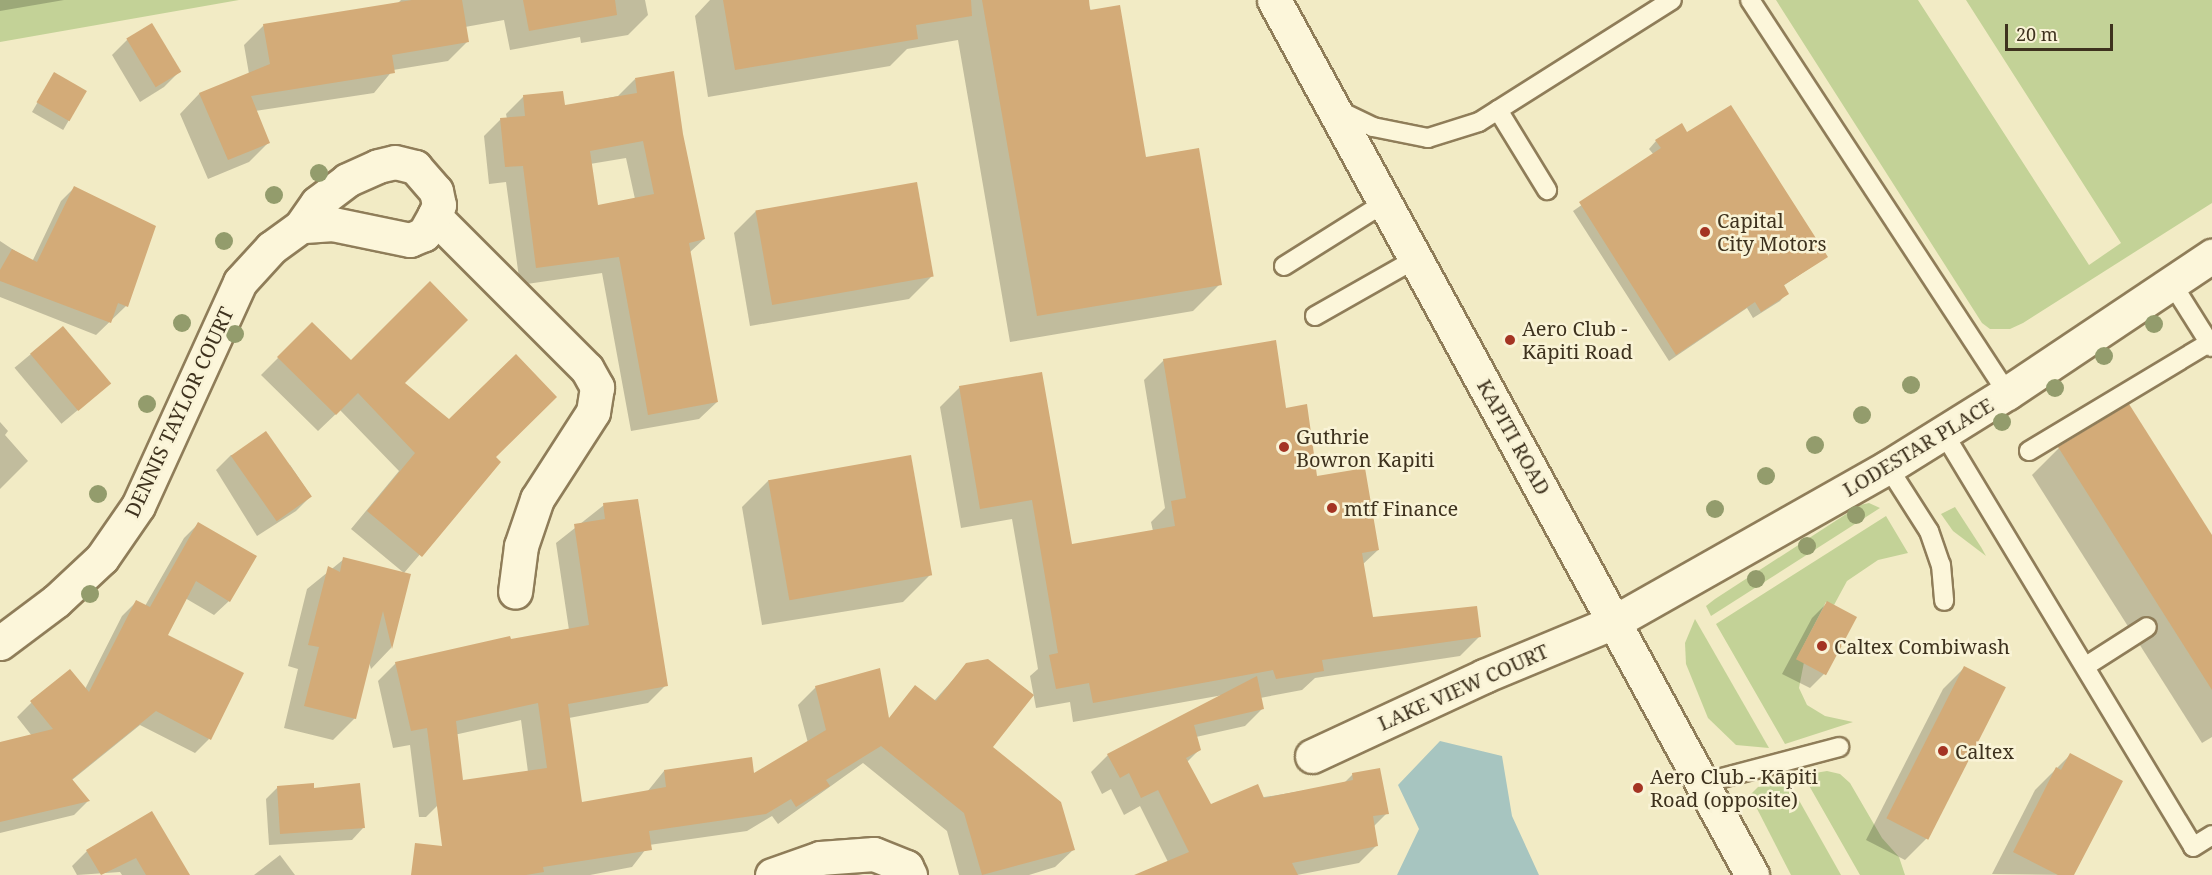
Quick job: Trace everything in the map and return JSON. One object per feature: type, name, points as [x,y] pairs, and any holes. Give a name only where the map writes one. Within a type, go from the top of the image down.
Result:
[{"type":"street","name":"KAPITI ROAD","points":[[1274,0],[1417,258],[1752,875]]},
{"type":"street","name":"DENNIS TAYLOR COURT","points":[[0,643],[56,601],[102,558],[138,506],[240,282],[271,248],[301,226],[318,203],[347,180],[395,162],[415,167],[429,179],[439,205],[434,216]]},
{"type":"street","points":[[301,226],[333,224],[410,240],[424,234],[434,216],[586,369],[597,387],[593,412],[537,499],[521,546],[515,592]]},
{"type":"street","name":"LODESTAR PLACE","points":[[1614,622],[1888,467],[2007,393],[2212,256]]},
{"type":"street","name":"LAKE VIEW COURT","points":[[1312,756],[1484,676],[1614,622]]},
{"type":"street","points":[[772,875],[820,858],[874,854],[906,867],[910,875]]},
{"type":"lane","points":[[1332,107],[1373,127],[1428,138],[1479,122],[1672,0]]},
{"type":"lane","points":[[1750,0],[2007,393]]},
{"type":"lane","points":[[1498,110],[1547,190]]},
{"type":"lane","points":[[1284,266],[1386,202]]},
{"type":"lane","points":[[1315,316],[1417,258]]},
{"type":"lane","points":[[2029,451],[2211,345],[2171,282]]},
{"type":"lane","points":[[1943,432],[2193,847],[2212,835]]},
{"type":"lane","points":[[1888,467],[1929,531],[1941,565],[1944,601]]},
{"type":"lane","points":[[2086,666],[2147,627]]},
{"type":"lane","points":[[1703,783],[1839,747]]},
{"type":"green space","points":[[0,0],[239,0],[0,42]]},
{"type":"green space","points":[[1776,0],[1918,0],[2089,265],[2121,243],[1966,0],[2212,0],[2212,203],[2023,323],[2010,329],[1990,329],[1982,323]]},
{"type":"green space","points":[[1869,503],[1880,508],[1711,616],[1706,606],[1715,599],[1860,505]]},
{"type":"green space","points":[[1955,507],[1986,556],[1953,531],[1941,514]]},
{"type":"green space","points":[[1886,516],[1908,553],[1878,560],[1847,581],[1834,605],[1826,602],[1797,658],[1804,662],[1799,688],[1807,705],[1825,716],[1853,722],[1785,744],[1716,624]]},
{"type":"green space","points":[[1695,619],[1769,748],[1736,745],[1708,718],[1686,664],[1685,643]]},
{"type":"green space","points":[[1827,771],[1840,774],[1850,783],[1882,838],[1899,857],[1905,875],[1860,875],[1803,775]]},
{"type":"green space","points":[[1787,779],[1841,875],[1791,875],[1750,795],[1758,787]]},
{"type":"water","points":[[1440,741],[1502,756],[1512,816],[1539,875],[1397,875],[1419,829],[1398,785]]},
{"type":"building","points":[[412,0],[462,0],[469,42],[392,55],[395,73],[251,96],[270,143],[228,160],[199,93],[270,64],[263,24]]},
{"type":"building","points":[[523,0],[615,0],[617,15],[529,31]]},
{"type":"building","points":[[723,0],[971,0],[972,16],[916,25],[918,39],[735,70]]},
{"type":"building","points":[[982,0],[1089,0],[1090,10],[1120,5],[1146,157],[1199,148],[1222,285],[1037,316]]},
{"type":"building","points":[[152,23],[181,72],[156,87],[126,38]]},
{"type":"building","points":[[674,71],[683,134],[705,239],[689,243],[718,402],[648,415],[619,257],[536,268],[523,166],[505,167],[500,118],[525,116],[523,95],[563,91],[565,105],[637,93],[635,78]],"holes":[[[643,141],[654,194],[598,205],[590,151]]]},
{"type":"building","points":[[54,72],[87,91],[69,121],[36,102]]},
{"type":"building","points":[[1731,105],[1828,257],[1784,285],[1789,294],[1761,312],[1755,302],[1676,355],[1579,202],[1661,148],[1655,140],[1682,123],[1687,132]]},
{"type":"building","points":[[917,182],[934,277],[772,305],[755,210]]},
{"type":"building","points":[[74,186],[156,226],[128,307],[118,303],[111,323],[0,281],[0,270],[12,249],[37,262]]},
{"type":"building","points":[[430,281],[468,320],[405,383],[449,419],[516,354],[557,397],[496,457],[501,462],[422,557],[367,511],[415,453],[358,393],[336,415],[277,357],[312,322],[351,360]]},
{"type":"building","points":[[63,326],[111,383],[78,411],[30,354]]},
{"type":"building","points":[[1276,340],[1286,408],[1307,404],[1317,476],[1365,468],[1379,550],[1362,553],[1373,617],[1477,606],[1481,637],[1322,660],[1324,671],[1276,679],[1273,670],[1093,703],[1089,683],[1056,689],[1049,655],[1058,653],[1032,500],[980,509],[959,386],[1042,372],[1072,544],[1175,526],[1171,501],[1186,498],[1163,359]]},
{"type":"building","points":[[2129,404],[2212,535],[2212,690],[2058,447]]},
{"type":"building","points":[[266,431],[312,497],[277,521],[231,456]]},
{"type":"building","points":[[911,455],[932,575],[789,600],[768,480]]},
{"type":"building","points":[[638,499],[668,686],[568,704],[582,802],[666,787],[664,770],[752,757],[754,773],[826,730],[815,686],[880,668],[889,718],[915,685],[936,701],[966,663],[988,659],[1034,695],[993,747],[1061,802],[1075,850],[982,875],[964,813],[881,746],[826,780],[830,786],[796,807],[791,799],[766,814],[649,831],[652,850],[543,867],[544,872],[526,875],[411,875],[415,843],[442,846],[427,728],[411,731],[395,662],[510,636],[511,639],[589,625],[574,524],[605,519],[603,503]],"holes":[[[538,703],[547,768],[463,780],[456,721]]]},
{"type":"building","points":[[198,522],[257,556],[230,602],[196,581],[168,635],[244,673],[211,740],[156,711],[72,779],[90,801],[0,822],[0,742],[53,729],[30,701],[70,669],[89,692],[136,600],[150,607]]},
{"type":"building","points":[[343,557],[411,574],[392,649],[383,611],[356,719],[304,706],[319,647],[308,645],[328,566],[340,572]]},
{"type":"building","name":"Caltex Combiwash","points":[[1827,601],[1857,617],[1826,675],[1796,659]]},
{"type":"building","points":[[1964,666],[2006,687],[1928,840],[1886,818]]},
{"type":"building","points":[[1257,676],[1264,709],[1194,725],[1201,750],[1186,758],[1211,804],[1258,784],[1264,798],[1353,780],[1352,773],[1380,768],[1389,814],[1373,816],[1378,846],[1292,863],[1298,875],[1134,875],[1189,852],[1158,790],[1141,798],[1129,773],[1120,778],[1107,754]]},
{"type":"building","points":[[2070,753],[2123,781],[2074,875],[2058,875],[2013,852],[2056,767],[2061,770]]},
{"type":"building","points":[[314,783],[314,788],[360,783],[365,828],[280,834],[277,786]]},
{"type":"building","points":[[152,811],[190,875],[146,875],[136,858],[101,875],[86,850]]},
{"type":"place","name":"Capital City Motors","points":[[1705,232]]},
{"type":"place","name":"Aero Club - Kāpiti Road","points":[[1510,340]]},
{"type":"place","name":"Guthrie Bowron Kapiti","points":[[1284,447]]},
{"type":"place","name":"mtf Finance","points":[[1332,508]]},
{"type":"place","name":"Caltex Combiwash","points":[[1822,646]]},
{"type":"place","name":"Caltex","points":[[1943,751]]},
{"type":"place","name":"Aero Club - Kāpiti Road (opposite)","points":[[1638,788]]}]
